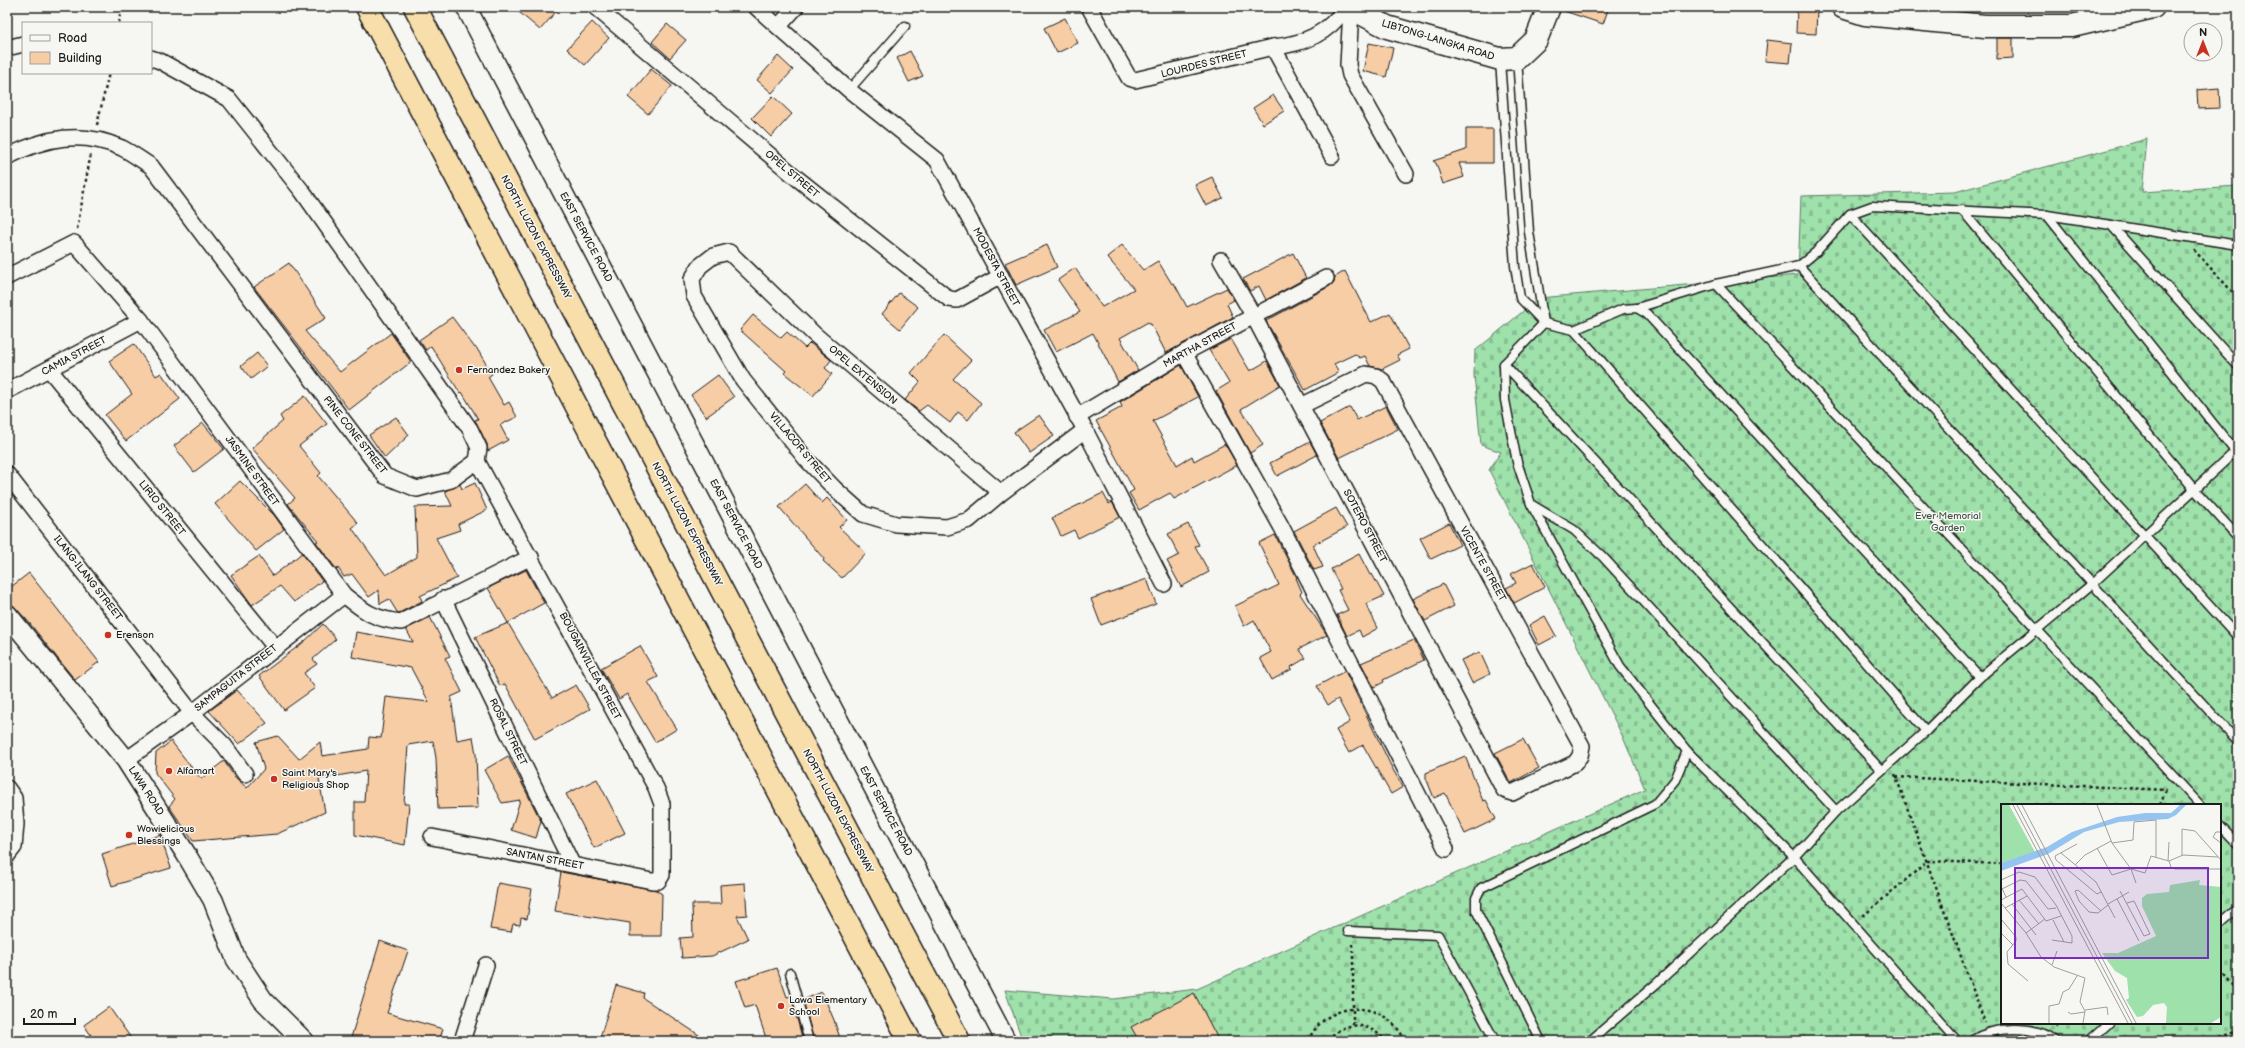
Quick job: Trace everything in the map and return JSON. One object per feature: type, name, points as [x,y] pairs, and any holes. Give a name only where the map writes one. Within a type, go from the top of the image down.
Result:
[{"type":"highway","points":[[367,7],[910,1041]]},
{"type":"highway","name":"NORTH LUZON EXPRESSWAY","points":[[415,7],[959,1041]]},
{"type":"main road","points":[[1508,58],[1536,40],[1548,7]]},
{"type":"main road","points":[[1843,7],[1865,14],[1977,25],[2072,26],[2153,7]]},
{"type":"main road","name":"LIBTONG-LANGKA ROAD","points":[[1348,8],[1387,27],[1508,58]]},
{"type":"street","name":"EAST SERVICE ROAD","points":[[466,7],[1006,1041]]},
{"type":"street","name":"OPEL STREET","points":[[595,7],[798,179],[949,299],[957,300],[1001,276]]},
{"type":"street","name":"MODESTA STREET","points":[[756,7],[849,90],[937,160],[1085,430],[1164,584]]},
{"type":"street","points":[[779,26],[796,7]]},
{"type":"street","name":"LOURDES STREET","points":[[1089,7],[1129,78],[1135,80],[1273,47],[1293,45],[1311,39],[1328,29],[1348,8]]},
{"type":"street","points":[[1348,8],[1348,65],[1350,75],[1406,174]]},
{"type":"street","points":[[7,48],[22,44]]},
{"type":"street","points":[[1273,47],[1332,156]]},
{"type":"street","points":[[152,58],[160,61],[228,99],[293,178],[470,429],[479,448],[477,461]]},
{"type":"street","name":"PINE CONE STREET","points":[[7,158],[60,137],[94,138],[122,148],[151,166],[385,476],[417,489],[451,480],[477,461]]},
{"type":"street","points":[[7,277],[74,243]]},
{"type":"street","name":"JASMINE STREET","points":[[74,243],[140,320],[344,596],[363,611],[382,620],[401,622],[443,599],[531,557]]},
{"type":"street","name":"VILLACOR STREET","points":[[729,252],[713,256],[700,266],[692,279],[694,296],[743,380],[806,459],[835,490],[863,514],[896,524],[947,527],[969,520],[1001,493],[1085,430]]},
{"type":"street","name":"OPEL EXTENSION","points":[[729,252],[814,334],[1001,493]]},
{"type":"street","name":"SOTERO STREET","points":[[1221,260],[1253,315],[1504,790],[1507,792]]},
{"type":"street","name":"MARTHA STREET","points":[[1077,417],[1184,353],[1253,315],[1326,278]]},
{"type":"street","name":"CAMIA STREET","points":[[7,391],[140,320]]},
{"type":"street","points":[[1184,353],[1281,526],[1446,849]]},
{"type":"street","name":"LIRIO STREET","points":[[49,369],[275,647]]},
{"type":"street","name":"VICENTE STREET","points":[[1301,406],[1366,374],[1376,376],[1383,381],[1582,746],[1580,756],[1575,763],[1512,793],[1507,792]]},
{"type":"street","name":"BOUGAINVILLEA STREET","points":[[477,461],[531,557],[656,788],[662,804],[664,834],[662,875],[658,881]]},
{"type":"street","name":"ILANG-ILANG STREET","points":[[7,474],[192,713],[224,745],[245,774]]},
{"type":"street","name":"SAMPAGUITA STREET","points":[[126,760],[192,713],[275,647],[344,596]]},
{"type":"street","name":"ROSAL STREET","points":[[443,599],[572,864]]},
{"type":"street","name":"LAWA ROAD","points":[[7,614],[126,760],[186,854],[213,900],[236,959],[263,1000],[304,1041]]},
{"type":"street","points":[[7,788],[14,798],[16,824],[14,847],[7,856]]},
{"type":"street","name":"SANTAN STREET","points":[[432,837],[658,881]]},
{"type":"street","points":[[462,1041],[486,965]]},
{"type":"lane","points":[[849,90],[905,26]]},
{"type":"lane","points":[[1508,58],[1515,266],[1520,298],[1544,323],[1574,330],[1623,310],[1637,308],[1716,284],[1800,266],[1816,252],[1850,214],[1872,206],[2047,215],[2238,245]]},
{"type":"lane","points":[[1508,58],[1529,232],[1544,323]]},
{"type":"lane","points":[[1962,210],[2194,490],[2238,537]]},
{"type":"lane","points":[[1850,214],[2238,637]]},
{"type":"lane","points":[[1590,1041],[1656,984],[1794,857],[1836,811],[1926,731],[1980,677],[2092,584],[2237,452],[2047,215]]},
{"type":"lane","points":[[2111,225],[2238,366]]},
{"type":"lane","points":[[1800,266],[2238,742]]},
{"type":"lane","points":[[1716,284],[2199,804]]},
{"type":"lane","points":[[1637,308],[1647,314],[1980,677]]},
{"type":"lane","points":[[1544,323],[1504,364],[1505,400],[1517,462],[1531,504],[1620,666],[1688,751],[1794,857],[1957,1041]]},
{"type":"lane","points":[[1574,330],[1926,731]]},
{"type":"lane","points":[[1504,364],[1881,770]]},
{"type":"lane","points":[[1531,504],[1574,530],[1603,558],[1836,811]]},
{"type":"lane","points":[[1541,1041],[1476,910],[1476,898],[1481,888],[1656,804],[1675,780],[1688,751]]},
{"type":"lane","points":[[2221,827],[2238,845]]},
{"type":"lane","points":[[2221,923],[2238,908]]},
{"type":"lane","points":[[1351,931],[1438,935],[1495,1041]]},
{"type":"lane","points":[[790,973],[809,1041]]},
{"type":"lane","points":[[2089,1041],[2108,1024]]},
{"type":"lane","points":[[1971,1041],[1999,1030],[2026,1029],[2056,1041]]},
{"type":"path","points":[[119,22],[121,7]]},
{"type":"path","points":[[74,243],[94,138],[109,74]]},
{"type":"path","points":[[2185,237],[2196,254],[2238,298]]},
{"type":"path","points":[[1890,762],[1928,861],[1988,1034]]},
{"type":"path","points":[[1896,777],[2167,790]]},
{"type":"path","points":[[2160,804],[2167,790],[2175,779]]},
{"type":"path","points":[[1853,925],[1928,861],[2001,864]]},
{"type":"path","points":[[1351,931],[1353,1026]]},
{"type":"path","points":[[2221,971],[2238,991]]},
{"type":"path","points":[[1308,1041],[1313,1032],[1325,1018],[1341,1010],[1353,1008],[1368,1009],[1384,1016],[1398,1028],[1405,1041]]},
{"type":"path","points":[[1329,1041],[1341,1029],[1353,1026],[1370,1028],[1376,1031],[1385,1041]]},
{"type":"path","points":[[2208,1041],[2238,1031]]},
{"type":"green space","name":"Ever Memorial Garden","points":[[2147,139],[2142,192],[2238,186],[2238,1041],[1026,1041],[1022,1039],[1005,990],[1113,999],[1197,989],[1645,789],[1622,735],[1489,470],[1501,452],[1481,445],[1474,375],[1475,351],[1539,298],[1798,275],[1801,196],[1955,192]]},
{"type":"building","points":[[513,7],[560,7],[540,30]]},
{"type":"building","points":[[1561,7],[1609,7],[1603,24],[1561,10]]},
{"type":"building","points":[[1797,8],[1817,8],[1816,34],[1796,33]]},
{"type":"building","points":[[1065,18],[1078,43],[1057,53],[1044,28]]},
{"type":"building","points":[[592,22],[609,38],[585,65],[567,49]]},
{"type":"building","points":[[667,24],[686,40],[670,58],[652,42]]},
{"type":"building","points":[[1997,38],[2013,38],[2013,58],[1997,59]]},
{"type":"building","points":[[1767,40],[1792,43],[1790,63],[1765,61]]},
{"type":"building","points":[[1369,43],[1393,48],[1386,77],[1363,71]]},
{"type":"building","points":[[910,51],[923,76],[909,82],[897,58]]},
{"type":"building","points":[[778,56],[793,70],[772,93],[757,80]]},
{"type":"building","points":[[651,69],[672,86],[648,114],[628,97]]},
{"type":"building","points":[[2219,88],[2220,108],[2198,109],[2197,90]]},
{"type":"building","points":[[1273,95],[1284,111],[1263,124],[1253,108]]},
{"type":"building","points":[[773,96],[792,114],[771,137],[752,118]]},
{"type":"building","points":[[1466,129],[1493,129],[1493,163],[1459,163],[1464,177],[1443,184],[1436,163],[1433,161],[1466,150]]},
{"type":"building","points":[[1212,177],[1223,198],[1206,206],[1195,185]]},
{"type":"building","points":[[1047,245],[1057,267],[1016,285],[1005,263]]},
{"type":"building","points":[[1122,245],[1143,270],[1158,261],[1172,284],[1174,283],[1187,307],[1227,288],[1234,300],[1227,304],[1233,317],[1166,353],[1151,324],[1148,322],[1120,338],[1138,370],[1118,382],[1093,333],[1056,352],[1044,330],[1080,312],[1058,280],[1075,268],[1102,307],[1134,289],[1107,257]]},
{"type":"building","points":[[1293,253],[1306,278],[1266,300],[1259,286],[1250,291],[1243,279]]},
{"type":"building","points":[[289,263],[326,318],[305,331],[340,372],[391,333],[411,362],[349,410],[254,287]]},
{"type":"building","points":[[1345,271],[1371,322],[1390,313],[1409,349],[1397,355],[1400,360],[1382,369],[1370,366],[1365,356],[1360,358],[1355,354],[1334,364],[1339,372],[1305,390],[1266,321],[1330,286],[1334,282],[1335,277]]},
{"type":"building","points":[[899,293],[918,307],[900,329],[882,314]]},
{"type":"building","points":[[753,315],[781,338],[787,332],[805,348],[810,343],[831,360],[825,368],[832,374],[813,396],[784,373],[786,371],[740,330]]},
{"type":"building","points":[[452,317],[475,348],[476,347],[492,374],[488,377],[504,405],[509,402],[517,417],[500,425],[508,440],[488,451],[487,444],[475,420],[478,419],[462,392],[460,393],[431,346],[426,350],[419,340]]},
{"type":"building","points":[[944,335],[971,360],[953,379],[981,403],[968,420],[958,412],[950,423],[927,405],[919,411],[905,400],[920,382],[911,373]]},
{"type":"building","points":[[1231,339],[1250,371],[1267,361],[1280,385],[1241,409],[1263,445],[1250,453],[1216,391],[1229,383],[1209,350]]},
{"type":"building","points":[[134,344],[156,376],[161,373],[180,399],[126,441],[105,415],[132,394],[109,361]]},
{"type":"building","points":[[257,353],[267,366],[251,379],[241,366]]},
{"type":"building","points":[[1181,365],[1198,397],[1153,421],[1177,465],[1192,456],[1194,461],[1225,444],[1237,465],[1174,499],[1170,493],[1139,510],[1129,493],[1134,490],[1096,421],[1122,407],[1120,402]]},
{"type":"building","points":[[718,375],[734,397],[706,417],[691,395]]},
{"type":"building","points":[[305,396],[327,424],[299,446],[321,473],[318,476],[358,523],[352,528],[386,575],[417,557],[415,507],[452,506],[445,491],[460,484],[462,489],[475,483],[487,510],[458,524],[460,530],[436,538],[457,578],[420,596],[422,601],[399,613],[389,599],[380,604],[379,590],[369,597],[352,574],[344,577],[338,568],[337,570],[316,542],[318,541],[288,504],[295,498],[252,448],[283,421],[280,416]]},
{"type":"building","points":[[1386,406],[1398,429],[1339,458],[1320,423],[1350,407],[1357,420]]},
{"type":"building","points":[[1039,415],[1054,436],[1029,453],[1014,432]]},
{"type":"building","points":[[396,417],[409,435],[385,458],[369,435]]},
{"type":"building","points":[[203,423],[224,449],[194,472],[174,446]]},
{"type":"building","points":[[1310,442],[1317,455],[1277,476],[1270,463]]},
{"type":"building","points":[[240,481],[274,515],[284,529],[256,551],[215,504]]},
{"type":"building","points":[[805,484],[822,503],[827,498],[847,520],[839,527],[866,553],[842,578],[823,561],[824,559],[779,507]]},
{"type":"building","points":[[1103,493],[1109,504],[1112,502],[1120,517],[1078,538],[1074,530],[1061,536],[1052,518]]},
{"type":"building","points":[[1336,508],[1347,527],[1313,545],[1323,567],[1314,570],[1294,531]]},
{"type":"building","points":[[1449,523],[1460,545],[1431,559],[1420,538]]},
{"type":"building","points":[[1188,524],[1199,545],[1195,546],[1209,572],[1181,587],[1167,561],[1179,555],[1168,534]]},
{"type":"building","points":[[1275,535],[1297,578],[1302,592],[1300,594],[1327,635],[1299,649],[1306,658],[1291,667],[1292,669],[1272,680],[1260,658],[1271,652],[1254,620],[1244,626],[1235,606],[1279,585],[1259,543]]},
{"type":"building","points":[[302,553],[322,581],[294,602],[280,586],[252,605],[231,575],[259,556],[273,576]]},
{"type":"building","points":[[1359,554],[1370,575],[1372,574],[1384,596],[1366,604],[1378,628],[1362,637],[1359,630],[1347,636],[1337,615],[1348,610],[1338,590],[1341,589],[1331,569]]},
{"type":"building","points":[[1533,563],[1545,587],[1514,603],[1506,588],[1516,583],[1511,574]]},
{"type":"building","points":[[526,570],[544,603],[508,623],[488,588]]},
{"type":"building","points":[[29,573],[99,662],[75,680],[27,620],[7,599],[7,590]]},
{"type":"building","points":[[1147,579],[1156,604],[1101,625],[1091,599]]},
{"type":"building","points":[[1443,584],[1454,606],[1425,621],[1413,599]]},
{"type":"building","points":[[1545,616],[1556,636],[1539,645],[1529,625]]},
{"type":"building","points":[[430,617],[450,656],[445,658],[462,692],[451,697],[457,740],[473,737],[476,754],[478,808],[438,809],[436,758],[433,741],[408,745],[404,804],[409,804],[405,845],[355,835],[355,802],[364,802],[366,771],[319,779],[325,812],[277,834],[193,841],[169,806],[175,799],[155,773],[156,753],[171,741],[201,779],[224,761],[234,776],[247,788],[264,769],[256,742],[278,736],[299,759],[320,742],[322,756],[368,749],[369,737],[381,738],[386,697],[429,702],[411,668],[352,657],[356,632],[413,642],[406,629]]},
{"type":"building","points":[[508,623],[552,698],[576,685],[590,709],[535,739],[505,684],[500,686],[475,637]]},
{"type":"building","points":[[323,624],[336,639],[313,659],[317,664],[304,673],[315,688],[284,710],[259,676],[305,641]]},
{"type":"building","points":[[1414,640],[1424,660],[1383,680],[1384,682],[1374,687],[1361,663]]},
{"type":"building","points":[[640,646],[658,677],[648,682],[677,729],[655,742],[627,694],[619,699],[601,668]]},
{"type":"building","points":[[1480,652],[1490,674],[1472,683],[1461,660]]},
{"type":"building","points":[[1345,671],[1392,768],[1403,787],[1391,794],[1363,745],[1349,753],[1336,730],[1350,722],[1338,699],[1328,705],[1317,686]]},
{"type":"building","points":[[237,690],[267,723],[239,744],[209,711]]},
{"type":"building","points":[[1523,739],[1539,768],[1511,783],[1495,753]]},
{"type":"building","points":[[508,756],[541,821],[536,838],[511,830],[520,800],[502,803],[484,770]]},
{"type":"building","points":[[1465,756],[1483,801],[1486,800],[1496,819],[1465,834],[1445,793],[1434,798],[1426,778],[1426,773]]},
{"type":"building","points":[[597,779],[625,833],[594,848],[566,794]]},
{"type":"building","points":[[160,835],[171,868],[112,886],[102,854]]},
{"type":"building","points":[[561,872],[656,890],[662,894],[661,936],[630,936],[630,923],[555,911]]},
{"type":"building","points":[[498,883],[532,889],[527,919],[521,918],[520,925],[513,924],[511,932],[490,929]]},
{"type":"building","points":[[745,883],[747,915],[737,916],[748,939],[712,956],[682,958],[680,938],[693,937],[692,904],[721,904],[720,885]]},
{"type":"building","points":[[380,941],[408,951],[387,1013],[443,1029],[439,1041],[350,1041]]},
{"type":"building","points":[[777,968],[787,997],[791,996],[803,1041],[767,1041],[755,1005],[745,1008],[736,981]]},
{"type":"building","points":[[616,985],[644,993],[643,998],[708,1041],[599,1041]]},
{"type":"building","points":[[822,992],[841,1041],[814,1041],[803,1000]]},
{"type":"building","points":[[1194,993],[1219,1041],[1139,1041],[1131,1027]]},
{"type":"building","points":[[109,1007],[133,1041],[95,1041],[84,1025]]},
{"type":"place","name":"Fernandez Bakery","points":[[459,370]]},
{"type":"place","name":"Erenson","points":[[108,635]]},
{"type":"place","name":"Alfamart","points":[[169,771]]},
{"type":"place","name":"Saint Mary's Religious Shop","points":[[274,779]]},
{"type":"place","name":"Wowielicious Blessings","points":[[129,835]]},
{"type":"place","name":"Lawa Elementary School","points":[[781,1006]]}]
